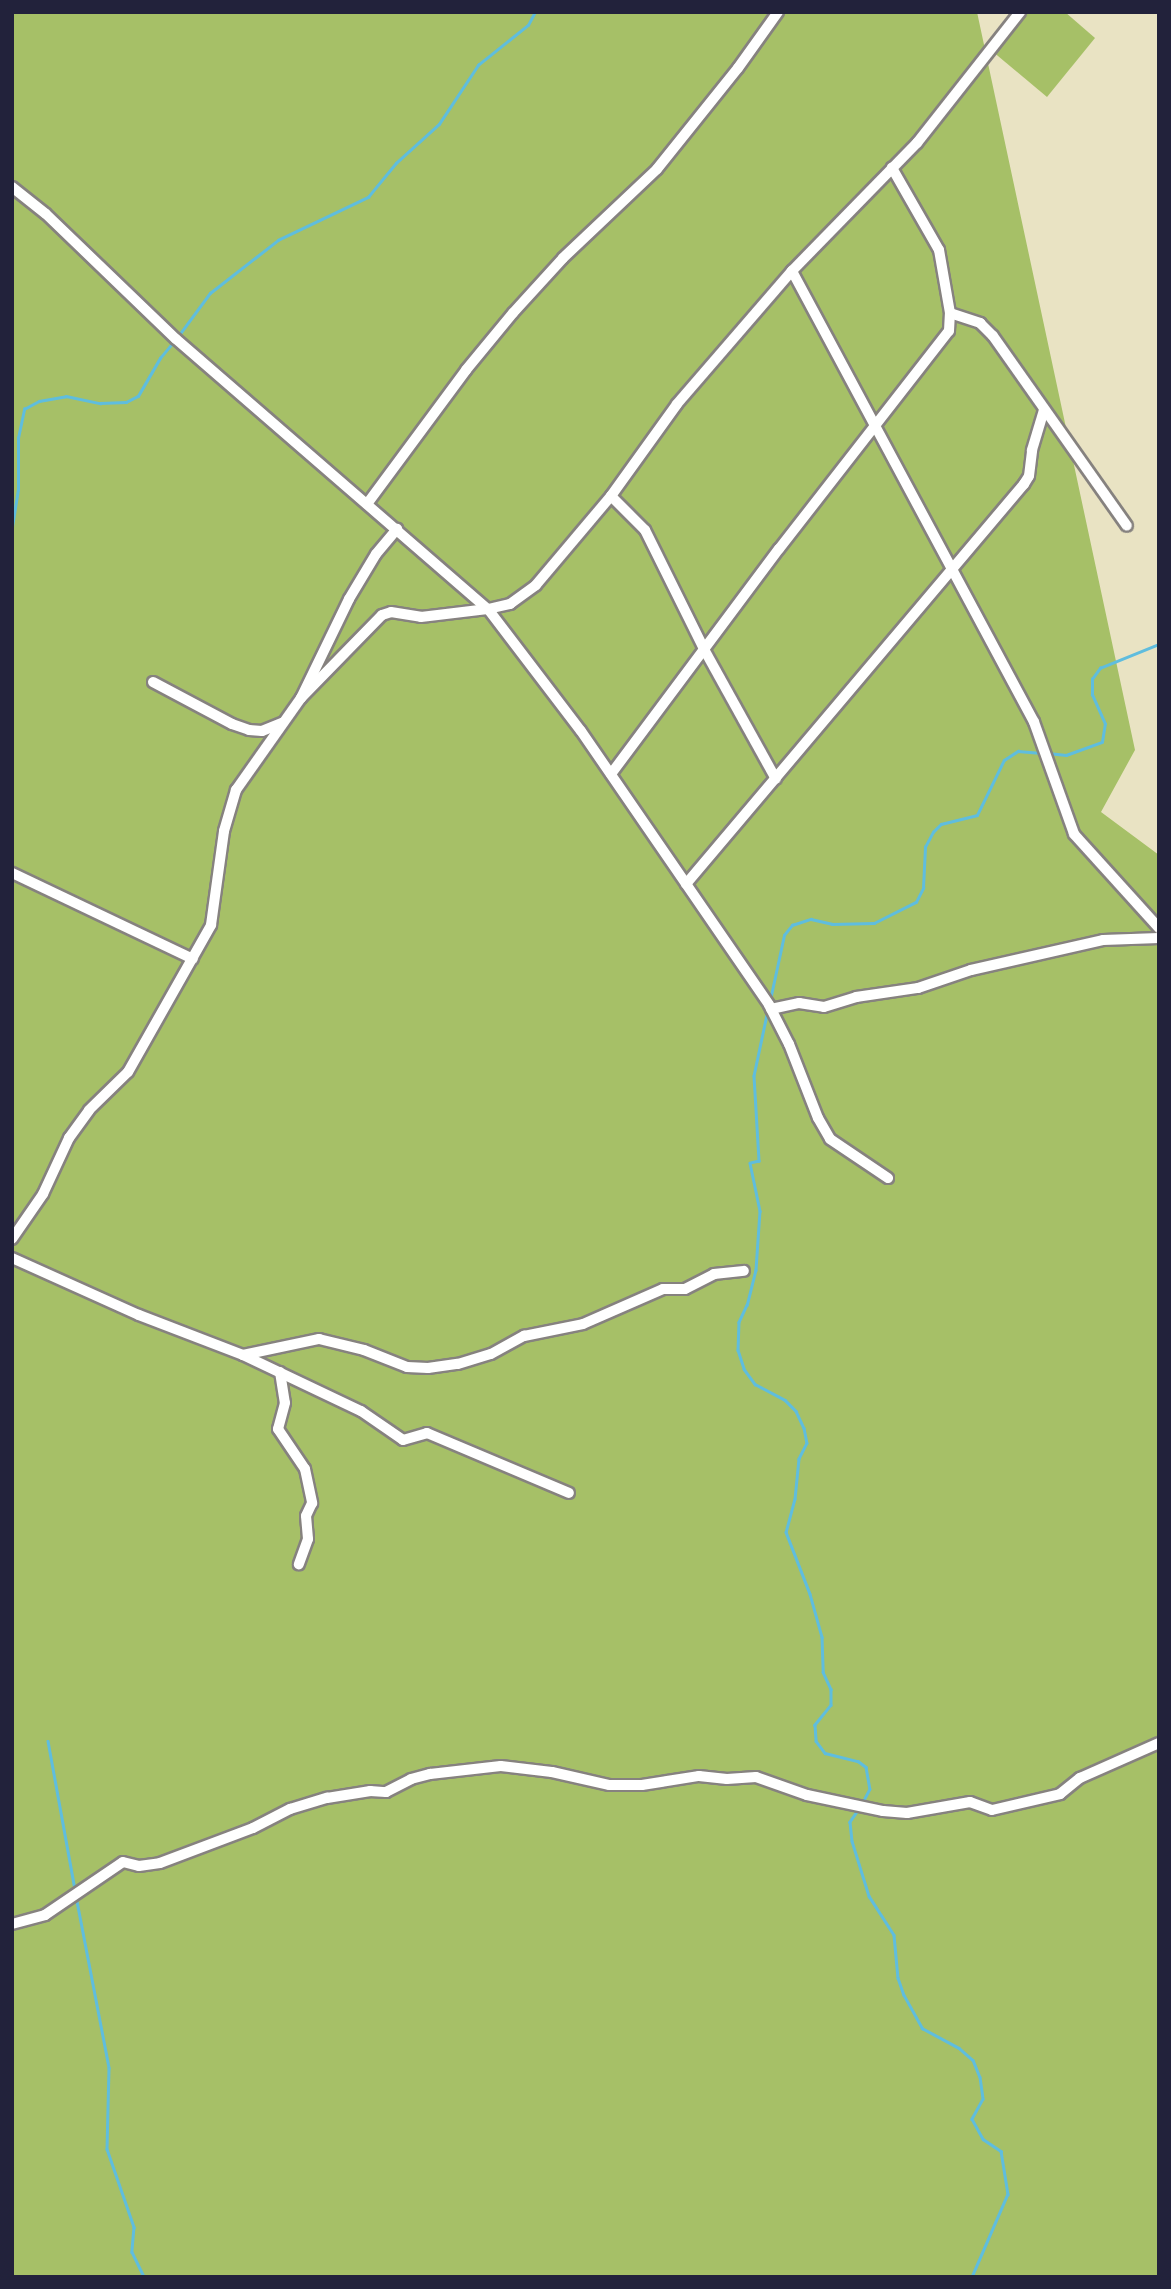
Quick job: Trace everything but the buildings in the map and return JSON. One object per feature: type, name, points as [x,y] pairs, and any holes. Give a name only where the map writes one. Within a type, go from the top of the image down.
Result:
[{"type":"street","points":[[367,504],[466,370],[513,313],[563,258],[657,169],[738,68],[778,12]]},
{"type":"street","points":[[12,1239],[43,1195],[69,1138],[89,1111],[128,1072],[211,925],[228,809],[236,790],[301,698],[382,615],[391,612],[421,617],[510,604],[525,596],[611,496],[677,404],[792,271],[917,143],[1020,12]]},
{"type":"street","points":[[611,774],[779,548],[941,345],[949,331],[950,313],[939,250],[892,168]]},
{"type":"street","points":[[12,187],[46,214],[176,339],[488,608],[611,774],[771,1009],[789,1044],[818,1118],[830,1139],[888,1178]]},
{"type":"street","points":[[792,271],[1034,722],[1074,834],[1159,928]]},
{"type":"street","points":[[950,313],[980,323],[993,336],[1127,526]]},
{"type":"street","points":[[686,884],[952,572],[1029,475],[1032,450],[1044,410]]},
{"type":"street","points":[[611,496],[645,530],[705,651],[776,779]]},
{"type":"street","points":[[301,698],[349,599],[376,554],[397,529]]},
{"type":"street","points":[[153,682],[232,724],[249,730],[262,731],[282,723]]},
{"type":"street","points":[[12,873],[192,959]]},
{"type":"street","points":[[771,1009],[800,1003],[824,1007],[856,997],[918,988],[971,970],[1103,940],[1159,939]]},
{"type":"street","points":[[12,1258],[139,1315],[243,1355],[361,1411],[397,1437],[409,1439],[427,1433],[569,1493]]},
{"type":"street","points":[[243,1355],[319,1339],[364,1350],[407,1367],[428,1368],[458,1364],[491,1354],[524,1336],[583,1324],[663,1289],[685,1289],[714,1274],[744,1272]]},
{"type":"street","points":[[280,1373],[285,1403],[278,1429],[305,1468],[312,1503],[306,1516],[308,1539],[299,1564]]},
{"type":"street","points":[[12,1924],[45,1915],[123,1862],[139,1866],[160,1863],[253,1828],[290,1809],[327,1798],[370,1791],[386,1792],[411,1779],[430,1774],[502,1766],[562,1774],[609,1785],[642,1785],[699,1776],[727,1779],[756,1777],[807,1796],[883,1811],[907,1813],[970,1802],[992,1810],[1060,1794],[1080,1778],[1159,1743]]},
{"type":"green space","points":[[12,12],[977,12],[1135,750],[1101,812],[1159,855],[1159,2277],[12,2277]]},
{"type":"green space","points":[[1024,12],[1065,12],[1095,38],[1047,97],[992,51]]},
{"type":"waterway","points":[[179,335],[210,293],[278,240],[368,197],[396,163],[439,124],[478,65],[528,25],[535,12]]},
{"type":"waterway","points":[[12,527],[18,490],[18,438],[24,409],[39,401],[66,396],[100,403],[126,402],[138,396],[160,358],[175,340]]},
{"type":"waterway","points":[[1048,753],[1066,755],[1102,742],[1105,724],[1092,695],[1092,679],[1100,668],[1159,644]]},
{"type":"waterway","points":[[770,1000],[784,935],[792,925],[811,919],[832,924],[874,923],[916,902],[923,888],[925,847],[933,832],[941,824],[977,815],[1004,760],[1018,751],[1041,753]]},
{"type":"waterway","points":[[768,1010],[754,1076],[759,1161],[750,1163],[760,1211],[756,1270],[747,1305],[739,1322],[738,1350],[744,1369],[755,1384],[785,1400],[796,1411],[804,1428],[807,1443],[799,1459],[795,1499],[786,1532],[810,1594],[822,1637],[823,1672],[831,1689],[831,1705],[815,1725],[816,1741],[825,1753],[858,1761],[866,1767],[870,1789],[862,1804]]},
{"type":"waterway","points":[[48,1741],[75,1889]]},
{"type":"waterway","points":[[859,1809],[850,1822],[852,1841],[869,1896],[894,1935],[898,1978],[904,1995],[922,2028],[959,2048],[973,2060],[980,2077],[983,2099],[972,2119],[983,2139],[1001,2151],[1008,2194],[972,2277]]},
{"type":"waterway","points":[[76,1896],[109,2068],[107,2149],[134,2227],[132,2252],[144,2277]]}]
